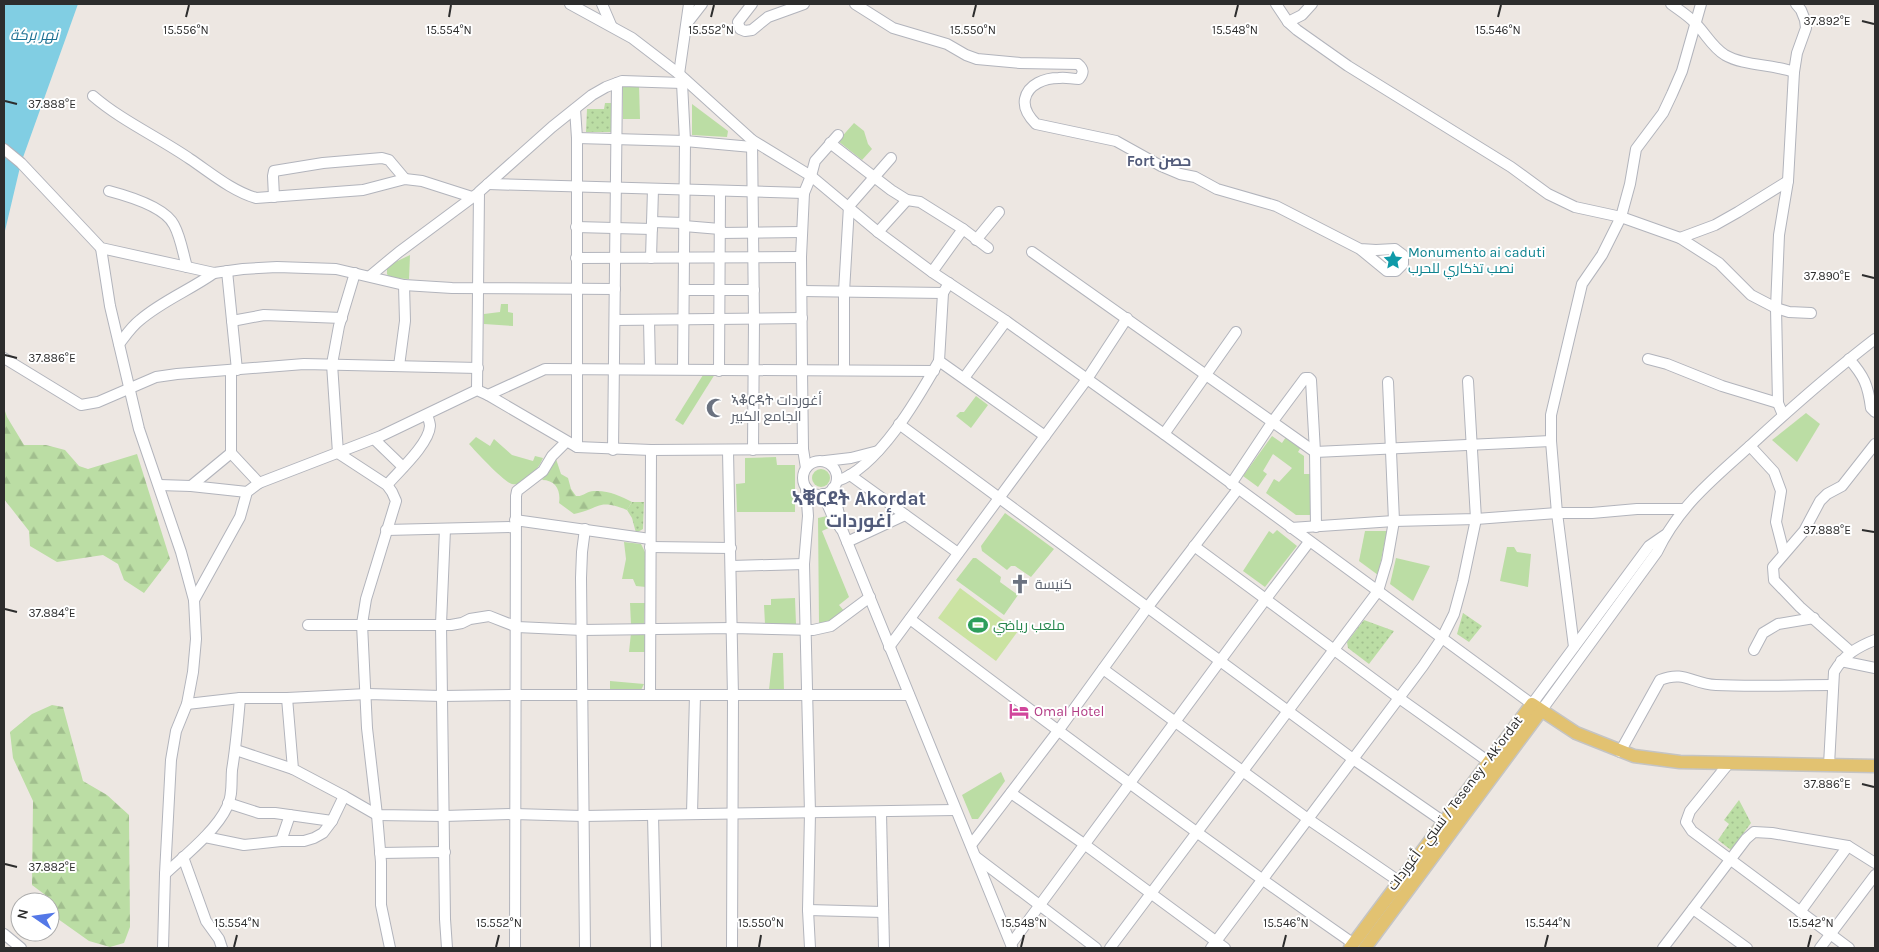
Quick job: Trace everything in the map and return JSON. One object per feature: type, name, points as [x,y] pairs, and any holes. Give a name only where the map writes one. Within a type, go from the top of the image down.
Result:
[{"type":"main road","name":"تسني - أغوردات / Teseney - Ak'ordat","points":[[1356,947],[1537,708],[1576,733],[1620,752],[1656,760],[1875,766]]},
{"type":"main road","points":[[1356,947],[1400,882],[1489,762],[1537,708]]},
{"type":"street","points":[[570,4],[611,25],[640,44],[682,79],[752,143],[811,176],[878,232],[932,272],[1006,321],[1164,434],[1537,708]]},
{"type":"street","points":[[602,4],[611,25]]},
{"type":"street","points":[[683,369],[685,141],[682,79],[689,4]]},
{"type":"street","points":[[688,22],[702,4]]},
{"type":"street","points":[[752,4],[738,22],[740,29],[745,31],[752,30],[768,17],[804,4]]},
{"type":"street","points":[[855,4],[893,28],[947,44],[977,59],[1020,63],[1078,64],[1082,67],[1083,72],[1079,79],[1060,77],[1030,87],[1024,102],[1029,118],[1036,124],[1116,141],[1161,166],[1180,174],[1195,177],[1217,190],[1276,206],[1360,249]]},
{"type":"street","points":[[1276,4],[1288,22],[1297,30],[1348,66],[1511,166],[1548,194],[1575,206],[1621,217],[1680,238],[1719,263],[1751,295],[1776,308],[1789,312],[1812,313]]},
{"type":"street","points":[[1288,22],[1302,15],[1312,4]]},
{"type":"street","points":[[1671,4],[1696,23],[1712,45],[1726,56],[1741,61],[1780,66],[1794,72]]},
{"type":"street","points":[[1574,647],[1557,513],[1551,441],[1551,415],[1578,296],[1585,279],[1602,255],[1621,217],[1630,184],[1636,149],[1662,113],[1672,94],[1682,71],[1701,4]]},
{"type":"street","points":[[1783,415],[1778,403],[1776,308],[1779,235],[1788,181],[1794,72],[1797,53],[1806,28],[1806,20],[1796,4]]},
{"type":"street","points":[[370,276],[476,194],[552,127],[592,96],[622,81],[682,79]]},
{"type":"street","points":[[614,450],[617,83]]},
{"type":"street","points":[[93,96],[109,110],[247,196],[256,198],[363,190],[405,179],[422,181],[476,194]]},
{"type":"street","points":[[575,109],[577,138],[577,447]]},
{"type":"street","points":[[810,948],[808,910],[810,814],[804,564],[808,516],[806,488],[803,478],[806,468],[803,449],[801,257],[804,193],[815,161],[838,135]]},
{"type":"street","points":[[577,138],[752,143]]},
{"type":"street","points":[[752,143],[754,258],[752,450]]},
{"type":"street","points":[[830,143],[907,200],[920,202],[963,229],[988,248]]},
{"type":"street","points":[[4,149],[21,163],[101,248],[214,273],[244,268],[336,269],[404,285],[452,288],[615,289]]},
{"type":"street","points":[[274,197],[274,171],[323,163],[382,158],[389,160],[405,179]]},
{"type":"street","points":[[844,370],[844,292],[848,206],[891,158]]},
{"type":"street","points":[[1680,238],[1715,225],[1788,181]]},
{"type":"street","points":[[488,184],[804,193]]},
{"type":"street","points":[[651,258],[654,189]]},
{"type":"street","points":[[109,191],[134,198],[166,215],[174,225],[187,267]]},
{"type":"street","points":[[719,370],[720,192]]},
{"type":"street","points":[[476,194],[479,288],[477,390]]},
{"type":"street","points":[[878,232],[907,200]]},
{"type":"street","points":[[976,240],[999,212]]},
{"type":"street","points":[[576,227],[615,228],[684,225],[720,231],[802,232]]},
{"type":"street","points":[[932,272],[963,229]]},
{"type":"street","points":[[101,248],[106,286],[139,429],[181,552],[194,600],[196,640],[187,704],[176,731],[171,760],[163,948]]},
{"type":"street","points":[[1032,252],[1315,452],[1551,441]]},
{"type":"street","points":[[576,258],[801,257]]},
{"type":"street","points":[[227,271],[234,370],[231,453],[258,483]]},
{"type":"street","points":[[119,344],[139,320],[214,273]]},
{"type":"street","points":[[338,453],[332,364],[342,318],[355,273]]},
{"type":"street","points":[[808,516],[821,494],[862,468],[879,451],[899,424],[936,366],[943,293],[949,282]]},
{"type":"street","points":[[399,366],[405,320],[404,285]]},
{"type":"street","points":[[684,290],[754,290]]},
{"type":"street","points":[[802,291],[943,293]]},
{"type":"street","points":[[232,321],[264,315],[342,318]]},
{"type":"street","points":[[615,320],[802,318]]},
{"type":"street","points":[[889,646],[1087,379],[1127,318]]},
{"type":"street","points":[[649,320],[650,369]]},
{"type":"street","points":[[964,378],[1006,321]]},
{"type":"street","points":[[1164,434],[1236,332]]},
{"type":"street","points":[[1537,708],[1657,552],[1666,534],[1683,509],[1711,480],[1783,415],[1875,339]]},
{"type":"street","points":[[4,358],[81,405],[98,402],[141,382],[163,376],[304,364],[478,368]]},
{"type":"street","points":[[1648,359],[1667,364],[1722,386],[1778,403]]},
{"type":"street","points":[[1849,359],[1862,374],[1869,390],[1870,408],[1875,412]]},
{"type":"street","points":[[488,395],[545,369],[844,370],[936,366],[964,378],[1044,436]]},
{"type":"street","points":[[1862,374],[1875,377]]},
{"type":"street","points":[[971,845],[1058,731],[1194,546],[1234,487],[1273,421],[1305,378],[1311,380],[1315,452],[1316,527]]},
{"type":"street","points":[[1011,793],[1084,844],[1217,946],[1262,880],[1442,638],[1454,614],[1464,581],[1476,519],[1468,381]]},
{"type":"street","points":[[1110,948],[1333,648],[1378,591],[1387,560],[1394,521],[1388,382]]},
{"type":"street","points":[[477,390],[577,447],[614,450],[728,451],[803,449]]},
{"type":"street","points":[[194,600],[240,517],[247,492],[258,483],[374,439],[477,390]]},
{"type":"street","points":[[387,485],[421,445],[429,430],[430,424],[427,414]]},
{"type":"street","points":[[899,424],[1353,760],[1444,822]]},
{"type":"street","points":[[374,439],[403,466]]},
{"type":"street","points":[[515,948],[516,496],[518,491],[543,470],[552,456],[566,442]]},
{"type":"street","points":[[1851,652],[1814,618],[1800,608],[1774,580],[1773,567],[1804,531],[1820,501],[1827,494],[1842,486],[1875,444]]},
{"type":"street","points":[[1750,446],[1774,472],[1781,491],[1776,522],[1784,553]]},
{"type":"street","points":[[650,695],[651,450]]},
{"type":"street","points":[[728,451],[733,696],[732,948]]},
{"type":"street","points":[[806,468],[814,461],[851,458],[879,451]]},
{"type":"street","points":[[191,486],[231,453]]},
{"type":"street","points":[[338,453],[387,485],[396,501],[366,599],[362,624],[367,728],[378,816],[381,905],[390,948]]},
{"type":"street","points":[[825,461],[832,465],[836,472],[835,485],[843,532]]},
{"type":"street","points":[[850,476],[958,553]]},
{"type":"street","points":[[159,485],[191,486],[247,492]]},
{"type":"street","points":[[806,488],[821,494],[843,532],[1012,946]]},
{"type":"street","points":[[1291,528],[1557,513],[1683,509]]},
{"type":"street","points":[[847,542],[905,515]]},
{"type":"street","points":[[386,530],[445,529],[515,524],[585,530],[650,543],[731,548]]},
{"type":"street","points":[[445,529],[441,624],[447,948]]},
{"type":"street","points":[[585,530],[582,552],[585,948]]},
{"type":"street","points":[[1537,708],[1574,647],[1650,546],[1666,534]]},
{"type":"street","points":[[1012,946],[1038,906],[1309,542]]},
{"type":"street","points":[[1194,546],[1265,600],[1489,762]]},
{"type":"street","points":[[731,566],[804,564]]},
{"type":"street","points":[[308,625],[462,623],[470,618],[489,616],[517,627],[582,630],[732,628],[819,630],[831,626],[870,597]]},
{"type":"street","points":[[1754,650],[1763,633],[1778,624],[1814,618]]},
{"type":"street","points":[[910,619],[1058,731],[1356,947]]},
{"type":"street","points":[[1829,765],[1834,672],[1841,661],[1851,652],[1862,644],[1875,640]]},
{"type":"street","points":[[1841,661],[1875,668]]},
{"type":"street","points":[[1103,669],[1308,819],[1400,882]]},
{"type":"street","points":[[1620,752],[1660,680],[1669,677],[1680,675],[1714,685],[1832,685]]},
{"type":"street","points":[[187,704],[240,698],[366,694],[442,696],[516,694],[910,695]]},
{"type":"street","points":[[692,814],[695,695]]},
{"type":"street","points":[[165,874],[205,837],[227,808],[236,750],[240,698]]},
{"type":"street","points":[[287,698],[293,769]]},
{"type":"street","points":[[236,750],[293,769],[378,816],[810,814],[955,810]]},
{"type":"street","points":[[1729,763],[1690,812],[1686,822],[1692,831],[1729,860],[1849,948]]},
{"type":"street","points":[[205,837],[244,845],[281,841],[304,841],[323,833],[332,821],[344,796]]},
{"type":"street","points":[[228,803],[258,813],[275,813],[332,821]]},
{"type":"street","points":[[882,813],[884,948]]},
{"type":"street","points":[[281,841],[290,815]]},
{"type":"street","points":[[653,815],[656,948]]},
{"type":"street","points":[[1663,948],[1729,860],[1754,832],[1772,833],[1848,846],[1875,863]]},
{"type":"street","points":[[1800,912],[1848,846]]},
{"type":"street","points":[[380,853],[445,852]]},
{"type":"street","points":[[183,857],[206,921],[219,939],[222,948]]},
{"type":"street","points":[[976,857],[1038,906],[1096,948]]},
{"type":"street","points":[[1820,948],[1875,875]]},
{"type":"street","points":[[1866,888],[1875,895]]},
{"type":"street","points":[[1693,909],[1747,948]]},
{"type":"street","points":[[808,910],[883,912]]},
{"type":"street","points":[[4,934],[21,948]]},
{"type":"green space","points":[[639,85],[640,119],[623,119],[623,86]]},
{"type":"green space","points":[[605,103],[613,103],[612,132],[586,132],[587,109],[604,109]]},
{"type":"green space","points":[[692,104],[728,131],[727,137],[692,135]]},
{"type":"green space","points":[[854,123],[864,131],[868,144],[872,149],[862,160],[838,141]]},
{"type":"green space","points":[[410,255],[409,279],[390,278],[387,274],[387,266]]},
{"type":"green space","points":[[501,304],[508,304],[508,312],[513,313],[513,326],[484,324],[484,314],[500,312]]},
{"type":"green space","points":[[715,374],[683,425],[675,420],[703,375]]},
{"type":"green space","points":[[976,396],[988,405],[971,428],[956,416],[960,412],[964,412]]},
{"type":"green space","points":[[4,408],[7,417],[24,445],[46,445],[65,450],[79,466],[88,469],[137,454],[170,559],[144,593],[124,580],[118,564],[103,555],[57,562],[30,546],[29,531],[4,499]]},
{"type":"green space","points":[[1806,413],[1820,424],[1797,462],[1772,440]]},
{"type":"green space","points":[[1272,436],[1282,443],[1286,437],[1301,447],[1298,452],[1304,456],[1304,474],[1312,474],[1312,515],[1296,515],[1266,493],[1274,479],[1279,482],[1292,468],[1273,454],[1263,471],[1267,474],[1258,487],[1243,476]]},
{"type":"green space","points":[[476,437],[490,446],[494,439],[512,455],[533,461],[535,456],[543,458],[535,471],[526,480],[522,483],[512,484],[497,473],[469,444]]},
{"type":"green space","points":[[555,456],[561,474],[568,478],[571,489],[576,496],[592,491],[609,492],[632,502],[627,510],[604,505],[574,514],[559,503],[558,490],[554,484],[547,480],[542,480],[551,468]]},
{"type":"green space","points":[[776,457],[777,465],[795,465],[795,512],[737,512],[736,484],[745,483],[745,458]]},
{"type":"green space","points":[[817,469],[825,469],[830,474],[828,485],[817,487],[812,482],[812,474]]},
{"type":"green space","points":[[632,502],[644,502],[643,529],[636,533],[632,518],[627,510]]},
{"type":"green space","points":[[1005,513],[1054,549],[1031,577],[1015,566],[1011,566],[1007,570],[982,551],[981,546]]},
{"type":"green space","points":[[827,516],[831,527],[822,531],[849,597],[839,605],[845,612],[831,624],[819,624],[818,518]]},
{"type":"green space","points":[[1277,530],[1297,546],[1265,587],[1243,571],[1269,531],[1273,534]]},
{"type":"green space","points":[[1365,531],[1387,531],[1378,575],[1359,561]]},
{"type":"green space","points":[[624,542],[641,544],[646,554],[646,587],[636,586],[633,579],[622,579],[626,559]]},
{"type":"green space","points":[[1507,547],[1514,547],[1517,552],[1531,554],[1528,587],[1500,581]]},
{"type":"green space","points":[[973,558],[976,558],[1001,577],[1000,582],[1018,595],[1004,615],[956,580]]},
{"type":"green space","points":[[1396,558],[1430,566],[1413,601],[1390,584]]},
{"type":"green space","name":"ملعب رياضي","points":[[960,588],[1018,631],[996,661],[938,618]]},
{"type":"green space","points":[[795,598],[796,624],[765,624],[764,605],[771,605],[771,599]]},
{"type":"green space","points":[[630,603],[645,603],[644,626],[631,625]]},
{"type":"green space","points":[[1463,613],[1482,626],[1469,642],[1457,634]]},
{"type":"green space","points":[[1364,620],[1394,631],[1369,664],[1348,648],[1347,642]]},
{"type":"green space","points":[[631,633],[645,634],[645,652],[629,652]]},
{"type":"green space","points":[[773,653],[783,653],[784,691],[769,690]]},
{"type":"green space","points":[[610,681],[644,684],[641,690],[610,690]]},
{"type":"green space","points":[[52,705],[63,707],[83,781],[107,795],[129,815],[130,927],[124,943],[110,947],[89,941],[60,920],[60,892],[41,892],[32,885],[33,801],[13,758],[10,732],[32,714]]},
{"type":"green space","points":[[1001,772],[1005,781],[978,819],[972,819],[962,795]]},
{"type":"green space","points":[[1739,800],[1751,823],[1731,850],[1718,840],[1729,824],[1724,820]]},
{"type":"water","name":"نهر بركة","points":[[4,4],[78,4],[21,163],[4,235]]},
{"type":"place","name":"Monumento ai caduti نصب تذكاري للحرب","points":[[1393,260]]},
{"type":"place","name":"ኣቆርዳት أغوردات الجامع الكبير","points":[[716,408]]},
{"type":"place","name":"كنيسة","points":[[1020,584]]},
{"type":"place","name":"ملعب رياضي","points":[[978,625]]},
{"type":"place","name":"Omal Hotel","points":[[1019,711]]},
{"type":"district","name":"Fort حصن","points":[[1159,161]]},
{"type":"district","name":"ኣቑርደት Akordat أغوردات","points":[[859,510]]}]
